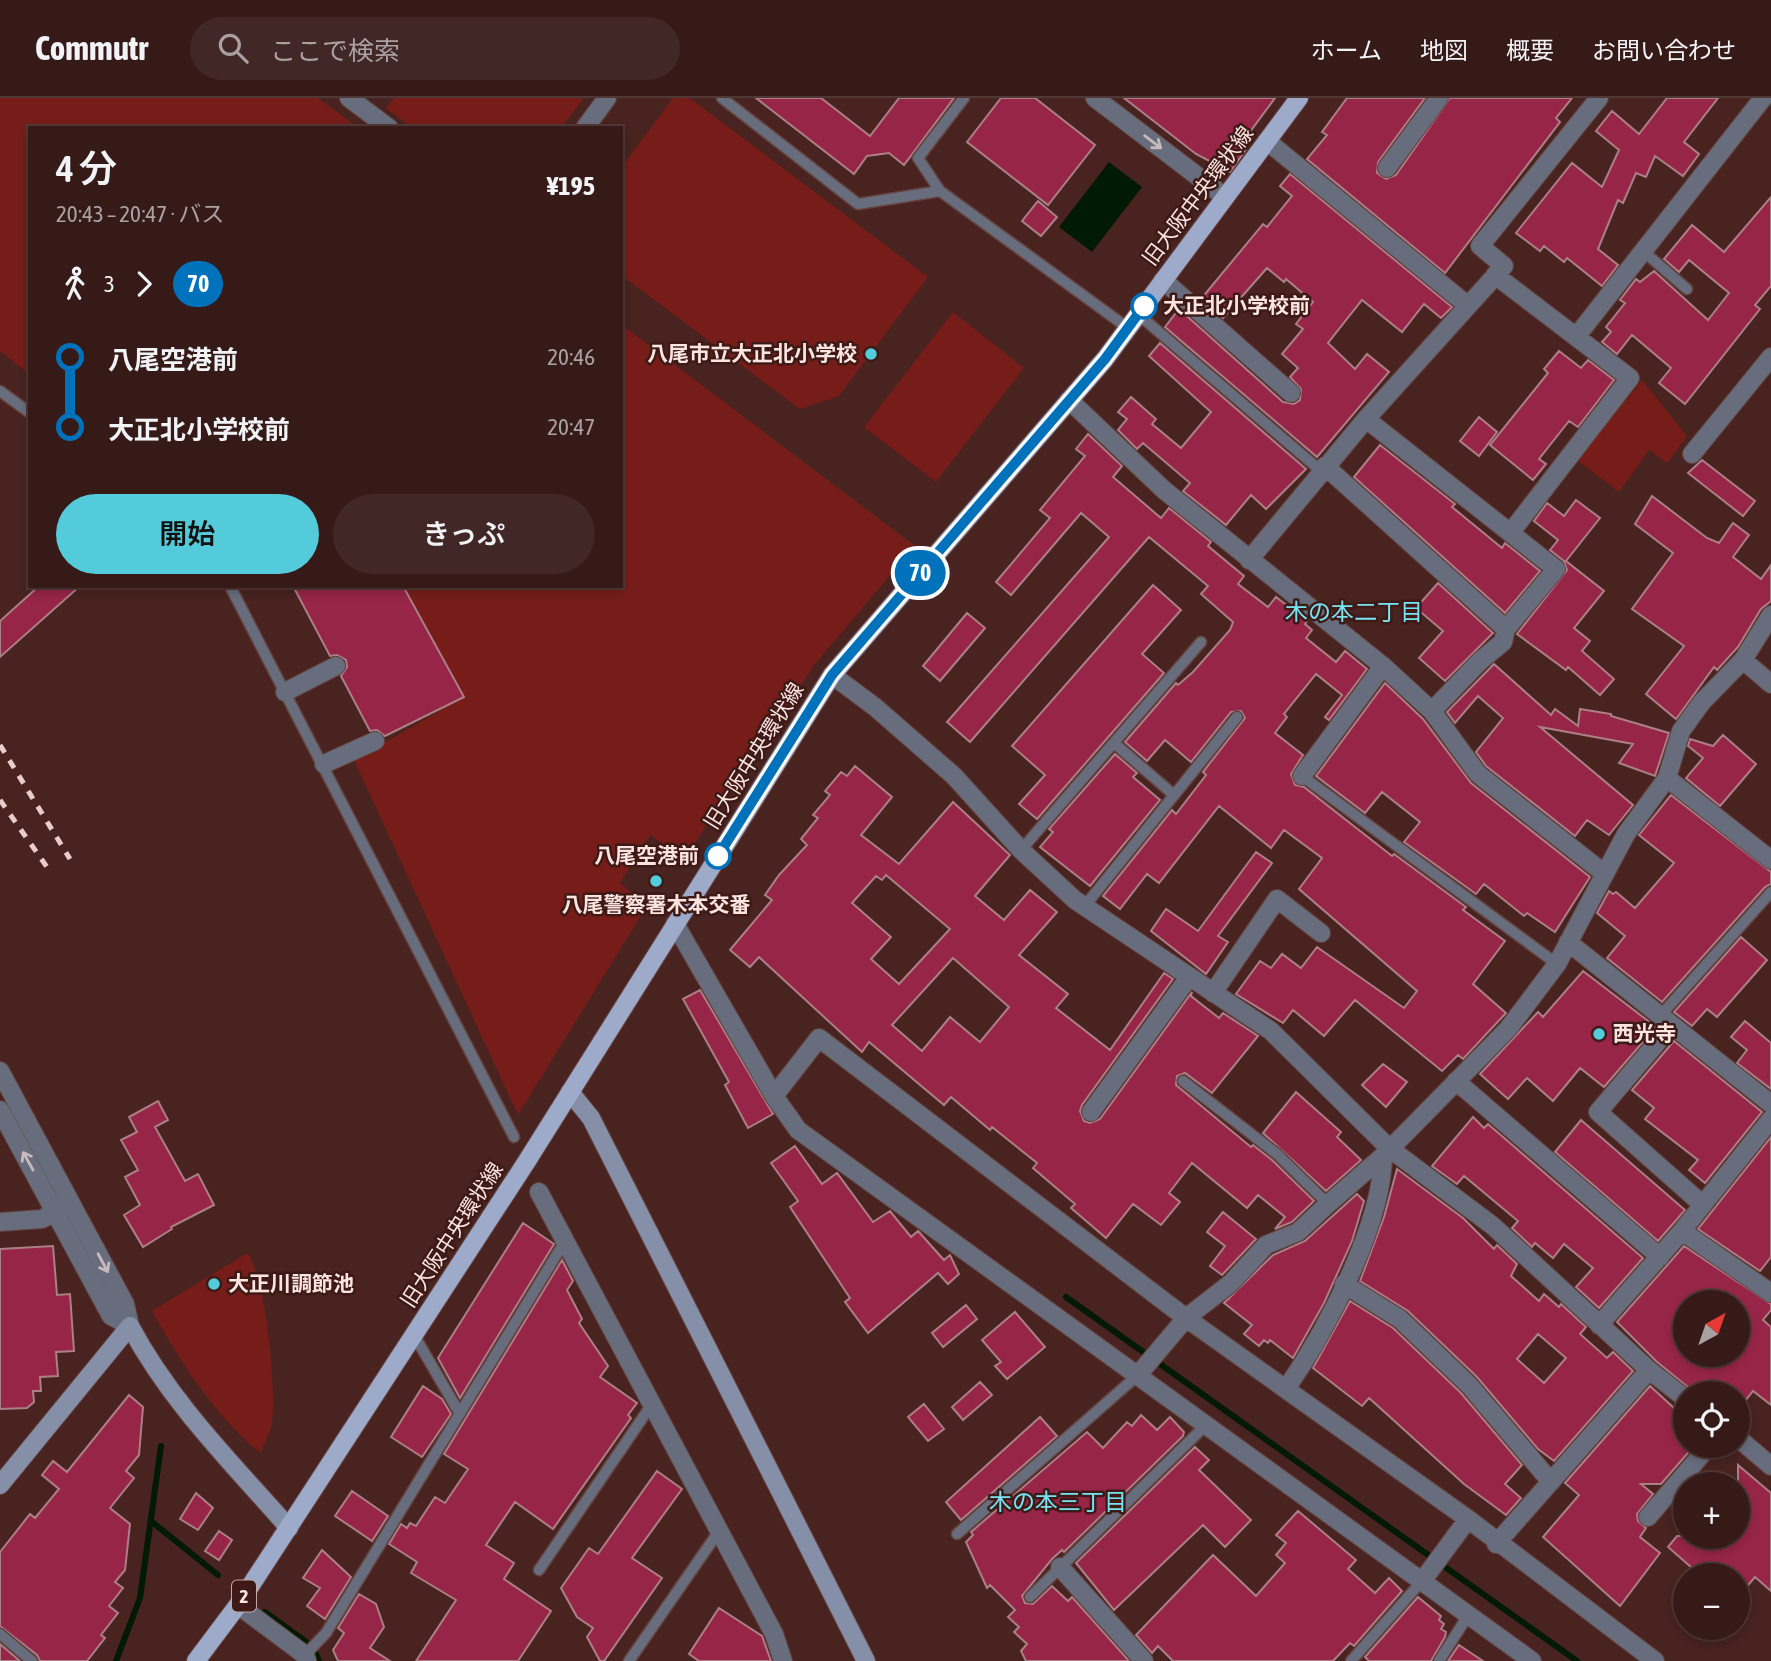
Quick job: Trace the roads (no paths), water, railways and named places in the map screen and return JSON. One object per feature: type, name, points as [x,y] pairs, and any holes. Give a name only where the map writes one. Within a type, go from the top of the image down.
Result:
[{"type":"main road","name":"旧大阪中央環状線","points":[[196,1661],[238,1605],[414,1335],[832,675],[1069,400],[1133,321],[1299,98]]},
{"type":"street","points":[[349,98],[386,126]]},
{"type":"street","points":[[586,126],[607,98]]},
{"type":"street","points":[[1387,168],[1439,98]]},
{"type":"street","points":[[1249,560],[1323,468],[1504,266],[1480,246],[1599,98]]},
{"type":"street","points":[[1576,337],[1763,98]]},
{"type":"street","points":[[1098,99],[1225,197]]},
{"type":"street","points":[[1268,141],[1467,305]]},
{"type":"street","points":[[1495,275],[1630,378],[1511,533]]},
{"type":"street","points":[[1163,281],[1291,393]]},
{"type":"street","points":[[1692,454],[1771,357]]},
{"type":"street","points":[[1069,400],[1164,490],[1383,666],[1432,711],[1478,774],[1605,874]]},
{"type":"street","points":[[1366,419],[1556,569],[1506,629],[1503,642],[1480,661],[1432,711]]},
{"type":"street","points":[[1323,468],[1506,629]]},
{"type":"street","points":[[1138,1375],[1186,1318],[1231,1283],[1266,1245],[1298,1231],[1386,1152],[1508,1029],[1557,964],[1626,834],[1667,778],[1681,731],[1702,702],[1744,660],[1771,615]]},
{"type":"street","points":[[1744,660],[1771,684]]},
{"type":"street","points":[[285,692],[335,666]]},
{"type":"street","points":[[1302,776],[1383,666]]},
{"type":"street","points":[[832,675],[875,707],[954,776],[1021,850],[1084,907],[1270,1031],[1310,1066],[1386,1152],[1493,1226],[1599,1325],[1673,1389]]},
{"type":"street","points":[[324,764],[375,741]]},
{"type":"street","points":[[1667,778],[1771,860]]},
{"type":"street","points":[[1213,993],[1277,899],[1321,933]]},
{"type":"street","points":[[675,924],[774,1096],[799,1130],[1532,1661]]},
{"type":"street","points":[[1568,942],[1771,1104]]},
{"type":"street","points":[[1091,1112],[1189,977]]},
{"type":"street","points":[[1666,1020],[1598,1112],[1703,1205]]},
{"type":"street","points":[[774,1096],[818,1038],[1186,1318],[1468,1519],[1496,1544],[1655,1661]]},
{"type":"street","points":[[0,1071],[111,1316],[130,1326],[152,1367],[180,1405],[289,1528]]},
{"type":"street","points":[[1455,1081],[1660,1257]]},
{"type":"street","points":[[570,1092],[591,1118],[866,1661]]},
{"type":"street","points":[[0,1110],[63,1207]]},
{"type":"street","points":[[1599,1325],[1682,1231],[1771,1119]]},
{"type":"street","points":[[1286,1389],[1316,1345],[1344,1284],[1382,1184],[1386,1152]]},
{"type":"street","points":[[539,1192],[774,1634],[783,1661]]},
{"type":"street","points":[[0,1222],[42,1219],[63,1207]]},
{"type":"street","points":[[1682,1231],[1771,1293]]},
{"type":"street","points":[[1344,1284],[1384,1306],[1469,1385],[1551,1482]]},
{"type":"street","points":[[0,1485],[130,1326]]},
{"type":"street","points":[[1496,1544],[1649,1370]]},
{"type":"street","points":[[1750,1448],[1771,1466]]},
{"type":"street","points":[[1648,1517],[1699,1458]]},
{"type":"street","points":[[1423,1580],[1468,1519]]},
{"type":"street","points":[[1060,1567],[1144,1661]]},
{"type":"street","points":[[238,1605],[306,1658]]},
{"type":"lane","points":[[723,98],[858,204],[940,191]]},
{"type":"lane","points":[[964,98],[918,158],[940,191],[1133,321],[1323,468]]},
{"type":"lane","points":[[1643,251],[1687,289]]},
{"type":"lane","points":[[0,391],[28,412]]},
{"type":"lane","points":[[231,588],[514,1137]]},
{"type":"lane","points":[[1021,850],[1201,642]]},
{"type":"lane","points":[[1084,907],[1237,717]]},
{"type":"lane","points":[[1114,743],[1174,795]]},
{"type":"lane","points":[[1302,776],[1557,964]]},
{"type":"lane","points":[[1666,1020],[1771,892]]},
{"type":"lane","points":[[1183,1081],[1277,1154],[1328,1204]]},
{"type":"lane","points":[[306,1658],[326,1633],[565,1241]]},
{"type":"lane","points":[[414,1335],[460,1414]]},
{"type":"lane","points":[[957,1534],[1138,1375]]},
{"type":"lane","points":[[539,1570],[652,1404]]},
{"type":"lane","points":[[1030,1597],[1206,1425]]},
{"type":"lane","points":[[629,1661],[719,1531]]},
{"type":"lane","points":[[1351,1661],[1423,1580]]},
{"type":"lane","points":[[1439,1661],[1469,1614]]},
{"type":"lane","points":[[0,1634],[32,1661]]},
{"type":"waterway","points":[[1066,1297],[1577,1661]]},
{"type":"waterway","points":[[116,1661],[140,1598],[161,1446]]},
{"type":"waterway","points":[[151,1521],[218,1575]]},
{"type":"waterway","points":[[265,1612],[313,1647],[319,1661]]},
{"type":"railway","points":[[0,745],[70,859]]},
{"type":"railway","points":[[0,800],[47,867]]},
{"type":"place","name":"大正北小学校前","points":[[1144,306]]},
{"type":"place","name":"八尾市立大正北小学校","points":[[871,354]]},
{"type":"place","name":"八尾空港前","points":[[718,856]]},
{"type":"place","name":"八尾警察署木本交番","points":[[656,881]]},
{"type":"place","name":"西光寺","points":[[1599,1034]]},
{"type":"place","name":"大正川調節池","points":[[214,1284]]},
{"type":"district","name":"木の本二丁目","points":[[1354,612]]},
{"type":"district","name":"木の本三丁目","points":[[1058,1502]]}]
